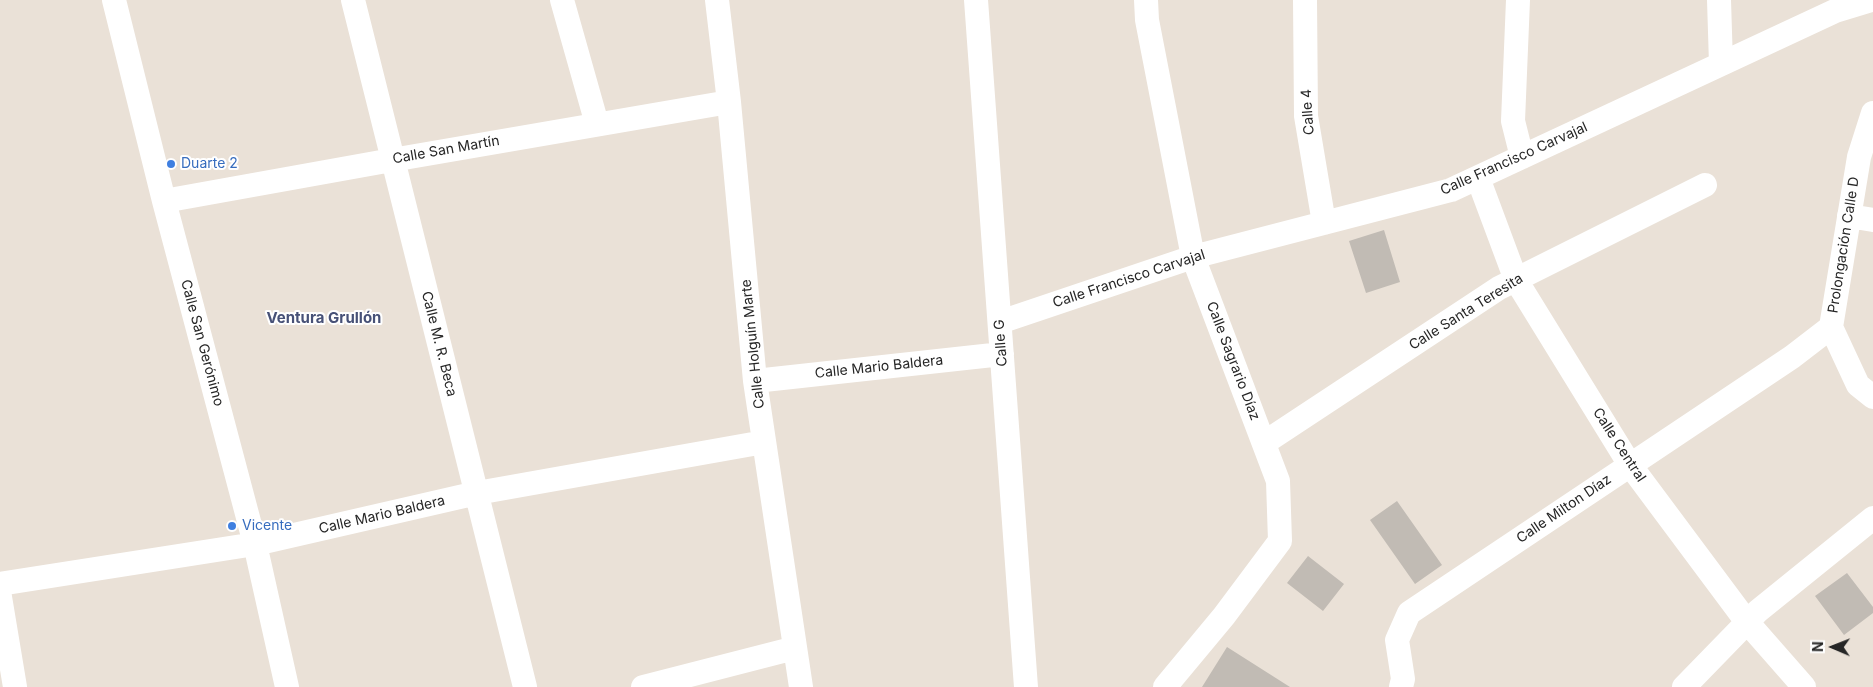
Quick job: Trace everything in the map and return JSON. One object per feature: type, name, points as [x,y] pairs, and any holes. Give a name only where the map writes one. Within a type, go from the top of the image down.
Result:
[{"type":"street","name":"Calle San Gerónimo","points":[[114,0],[164,201],[255,544],[288,687]]},
{"type":"street","name":"Calle M. R. Beca","points":[[353,0],[525,687]]},
{"type":"street","points":[[562,0],[597,124]]},
{"type":"street","name":"Calle Holguín Marte","points":[[717,0],[729,102],[755,381],[801,687]]},
{"type":"street","name":"Calle G","points":[[976,0],[1026,687]]},
{"type":"street","name":"Calle Sagrario Díaz","points":[[1146,0],[1147,20],[1193,256],[1278,481],[1280,540],[1224,616],[1165,687]]},
{"type":"street","name":"Calle 4","points":[[1305,0],[1306,116],[1324,223]]},
{"type":"street","points":[[1518,0],[1513,121],[1522,157]]},
{"type":"street","points":[[1719,0],[1721,64]]},
{"type":"street","name":"Calle Francisco Carvajal","points":[[1000,322],[1193,256],[1451,190],[1835,11],[1871,0]]},
{"type":"street","name":"Calle San Martín","points":[[164,201],[729,102]]},
{"type":"street","name":"Prolongación Calle D","points":[[1873,113],[1859,157],[1831,327],[1858,384],[1873,397]]},
{"type":"street","name":"Calle Central","points":[[1478,178],[1516,280],[1630,465],[1748,622],[1804,687]]},
{"type":"street","name":"Calle Santa Teresita","points":[[1264,443],[1500,288],[1705,186]]},
{"type":"street","points":[[1849,216],[1873,220]]},
{"type":"street","name":"Calle Milton Díaz","points":[[1401,687],[1402,679],[1397,640],[1409,613],[1792,357],[1831,327]]},
{"type":"street","name":"Calle Mario Baldera","points":[[755,381],[1002,354]]},
{"type":"street","name":"Calle Mario Baldera","points":[[0,584],[255,544],[477,493],[764,442]]},
{"type":"street","points":[[1684,687],[1758,610],[1873,518]]},
{"type":"street","points":[[0,597],[15,687]]},
{"type":"street","points":[[643,687],[795,648]]},
{"type":"building","points":[[1384,230],[1400,282],[1366,293],[1349,241]]},
{"type":"building","points":[[1397,501],[1442,565],[1415,584],[1370,520]]},
{"type":"building","points":[[1308,556],[1344,584],[1323,611],[1287,583]]},
{"type":"building","points":[[1847,573],[1873,607],[1873,613],[1844,635],[1815,596]]},
{"type":"building","points":[[1227,647],[1290,687],[1202,687]]},
{"type":"place","name":"Duarte 2","points":[[171,164]]},
{"type":"place","name":"Vicente","points":[[232,526]]},
{"type":"district","name":"Ventura Grullón","points":[[324,318]]}]
